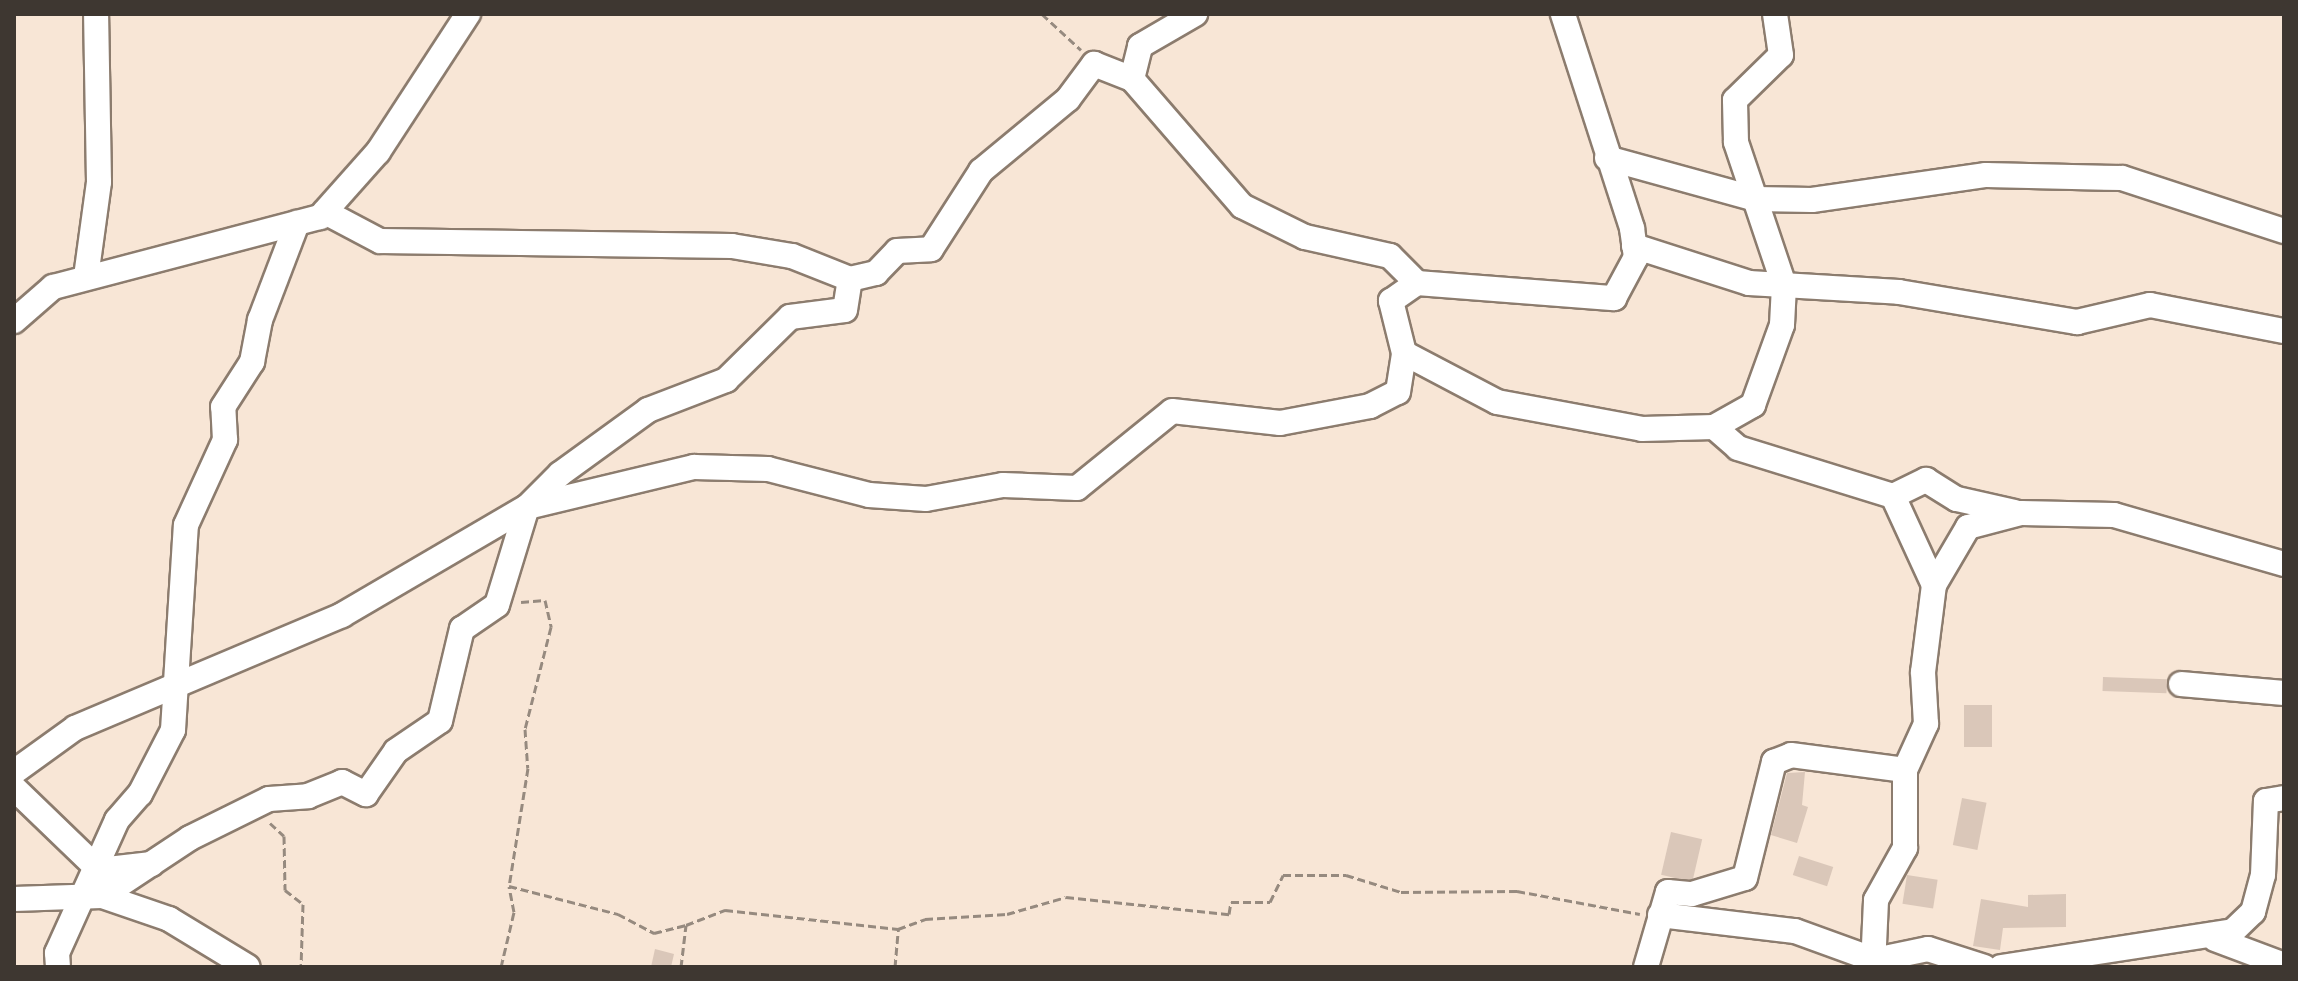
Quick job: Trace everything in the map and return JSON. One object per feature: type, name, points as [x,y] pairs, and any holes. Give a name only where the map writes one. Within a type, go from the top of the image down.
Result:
[{"type":"street","points":[[86,277],[99,182],[96,14]]},
{"type":"street","points":[[14,321],[53,287],[297,223],[325,212],[378,152],[468,14]]},
{"type":"street","points":[[1132,79],[1140,46],[1195,14]]},
{"type":"street","points":[[527,507],[694,467],[768,469],[869,495],[926,499],[1003,485],[1077,488],[1172,411],[1280,423],[1370,406],[1398,392],[1404,353],[1391,301],[1417,283],[1614,298],[1636,257],[1563,14]]},
{"type":"street","points":[[1404,353],[1497,402],[1642,429],[1714,427],[1753,405],[1782,325],[1784,285],[1736,142],[1735,100],[1781,55],[1775,14]]},
{"type":"street","points":[[325,212],[380,241],[732,246],[792,256],[850,279],[876,273],[897,251],[931,249],[981,171],[1068,99],[1094,64],[1132,79],[1242,206],[1305,237],[1390,256],[1417,283]]},
{"type":"street","points":[[1607,158],[1756,199],[1812,200],[1986,175],[2122,178],[2284,231]]},
{"type":"street","points":[[58,967],[57,953],[92,886],[111,833],[173,730],[186,525],[225,440],[223,407],[252,362],[260,320],[297,223]]},
{"type":"street","points":[[1634,246],[1749,283],[1899,292],[2077,322],[2150,305],[2284,331]]},
{"type":"street","points":[[14,772],[75,728],[177,681],[266,653],[342,615],[527,507],[648,410],[726,380],[790,317],[845,310],[850,279]]},
{"type":"street","points":[[1714,427],[1738,448],[1893,496],[1926,480],[1957,499],[2021,513],[2114,515],[2284,564]]},
{"type":"street","points":[[1893,496],[1934,585]]},
{"type":"street","points":[[14,899],[92,886],[113,889],[157,863],[190,838],[258,806],[342,782],[366,794],[396,751],[440,721],[462,629],[497,605],[527,507]]},
{"type":"street","points":[[1874,964],[1876,900],[1905,848],[1905,770],[1926,724],[1923,672],[1934,585],[1968,527],[2021,513]]},
{"type":"street","points":[[2181,684],[2284,693]]},
{"type":"street","points":[[1646,967],[1668,892],[1692,894],[1745,878],[1774,762],[1791,755],[1905,770]]},
{"type":"street","points":[[14,788],[92,886],[169,919],[248,967]]},
{"type":"street","points":[[2215,939],[2253,912],[2266,850],[2266,801],[2284,798]]},
{"type":"street","points":[[111,833],[157,863]]},
{"type":"street","points":[[1660,915],[1795,931],[1874,964],[1928,949],[1984,967]]},
{"type":"street","points":[[2001,967],[2215,939],[2277,956]]},
{"type":"path","points":[[1042,14],[1094,64]]},
{"type":"path","points":[[497,605],[545,600],[551,627],[525,729],[528,768],[509,886],[514,912],[501,967]]},
{"type":"path","points":[[258,806],[284,836],[285,890],[303,904],[301,967]]},
{"type":"path","points":[[509,886],[618,914],[654,933],[725,910],[814,914],[898,929],[925,919],[1007,914],[1066,897],[1161,913],[1229,914],[1231,902],[1270,902],[1283,875],[1346,875],[1401,892],[1517,891],[1660,915]]},
{"type":"path","points":[[681,967],[686,925]]},
{"type":"path","points":[[895,967],[898,929]]},
{"type":"building","points":[[2103,677],[2167,679],[2166,693],[2103,691]]},
{"type":"building","points":[[1964,705],[1992,705],[1992,747],[1964,747]]},
{"type":"building","points":[[1805,772],[1802,805],[1808,807],[1797,843],[1771,835],[1787,773]]},
{"type":"building","points":[[1962,798],[1987,803],[1977,850],[1953,845]]},
{"type":"building","points":[[1671,832],[1702,839],[1692,882],[1661,875]]},
{"type":"building","points":[[1799,856],[1833,867],[1827,886],[1793,875]]},
{"type":"building","points":[[1907,875],[1938,880],[1933,908],[1902,904]]},
{"type":"building","points":[[2066,894],[2066,927],[2003,928],[2000,950],[1973,946],[1981,899],[2028,907],[2028,895]]},
{"type":"building","points":[[655,949],[674,954],[671,967],[651,967]]}]
